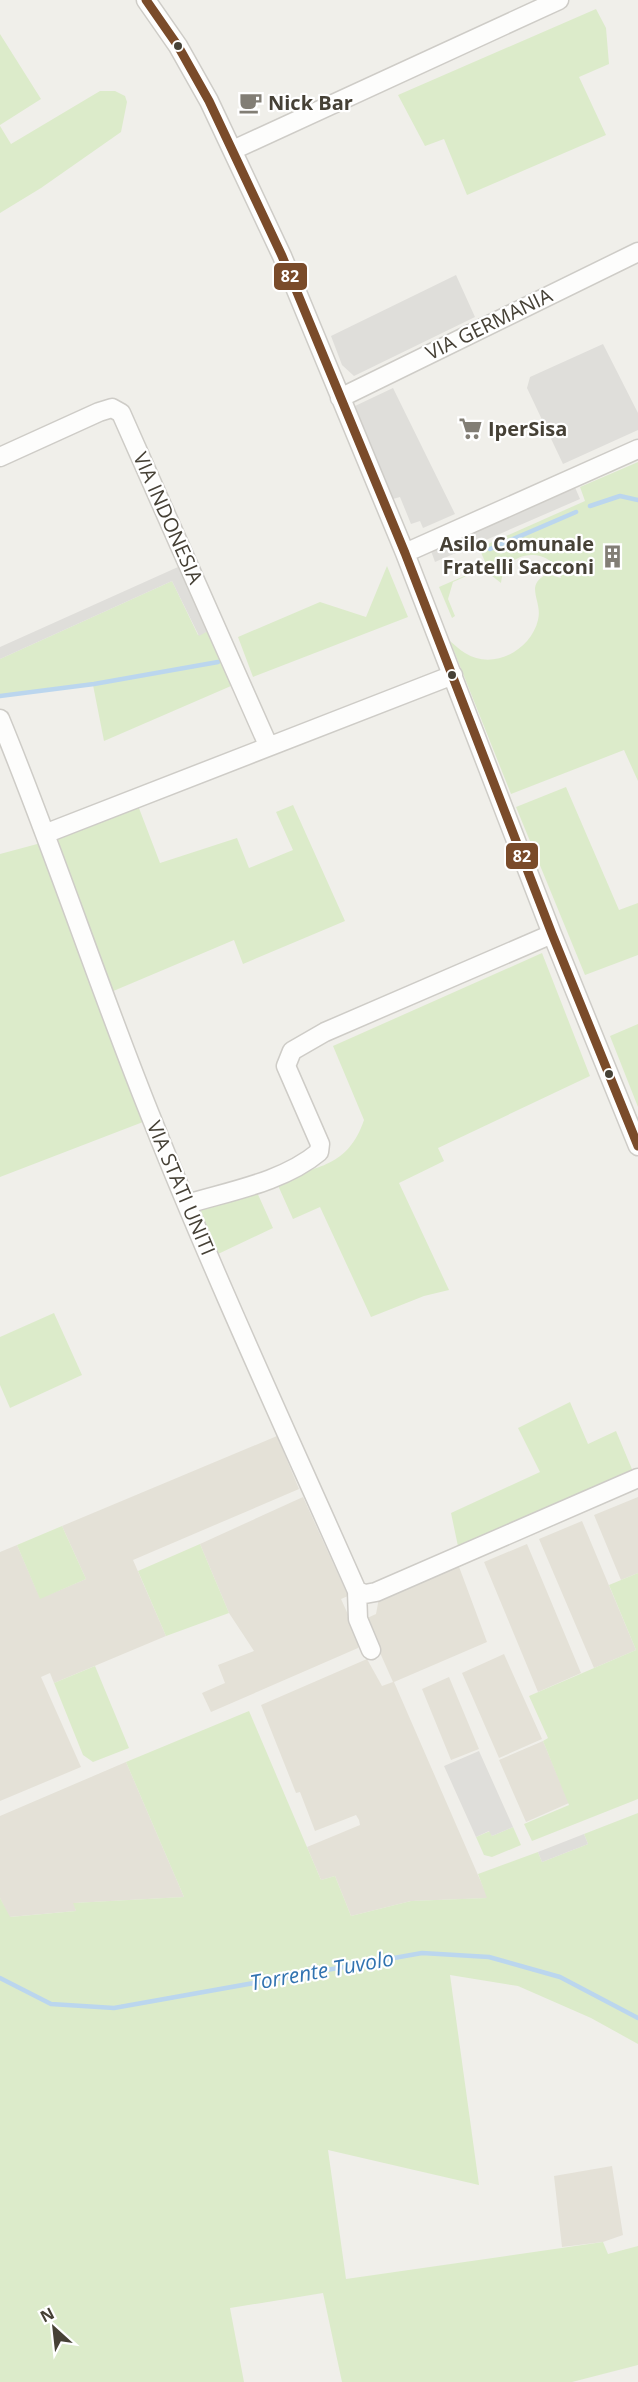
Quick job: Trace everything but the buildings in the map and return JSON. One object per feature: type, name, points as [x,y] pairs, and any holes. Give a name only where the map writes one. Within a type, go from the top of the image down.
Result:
[{"type":"street","points":[[146,0],[178,46],[233,150],[282,256],[405,553],[552,934],[638,1146]]},
{"type":"street","points":[[233,150],[559,0]]},
{"type":"street","name":"VIA GERMANIA","points":[[340,398],[638,252]]},
{"type":"street","name":"VIA INDONESIA","points":[[0,457],[99,412],[112,408],[121,413],[268,746]]},
{"type":"street","points":[[405,553],[638,449]]},
{"type":"street","points":[[47,833],[453,675]]},
{"type":"street","name":"VIA STATI UNITI","points":[[0,720],[47,833],[107,1006],[187,1204],[357,1591],[358,1618],[371,1650]]},
{"type":"street","points":[[187,1204],[277,1176],[310,1160],[319,1152],[320,1144],[286,1066],[292,1051],[336,1027],[552,934]]},
{"type":"street","points":[[357,1591],[364,1594],[376,1592],[638,1478]]},
{"type":"street","points":[[358,1618],[366,1603],[376,1592]]},
{"type":"shaded area","points":[[456,275],[475,317],[354,376],[342,365],[331,336]]},
{"type":"shaded area","points":[[603,344],[638,413],[638,430],[563,464],[527,388],[530,377]]},
{"type":"shaded area","points":[[393,388],[455,514],[423,528],[420,521],[411,524],[400,497],[393,499],[355,406]]},
{"type":"shaded area","points":[[574,485],[580,499],[435,562],[430,548]]},
{"type":"shaded area","points":[[178,567],[208,631],[199,636],[172,581],[0,659],[0,647]]},
{"type":"shaded area","points":[[277,1436],[299,1489],[133,1560],[166,1636],[54,1683],[50,1673],[41,1677],[81,1767],[0,1801],[0,1552],[17,1545],[40,1598],[60,1590],[86,1579],[62,1526]]},
{"type":"shaded area","points":[[303,1497],[348,1596],[341,1599],[360,1641],[358,1648],[211,1712],[202,1693],[225,1683],[218,1665],[254,1651],[229,1613],[200,1544]]},
{"type":"shaded area","points":[[638,1497],[638,1573],[621,1580],[594,1515]]},
{"type":"shaded area","points":[[582,1521],[636,1650],[594,1668],[539,1539]]},
{"type":"shaded area","points":[[527,1544],[581,1673],[538,1692],[484,1562]]},
{"type":"shaded area","points":[[458,1564],[487,1642],[394,1682],[488,1898],[411,1901],[351,1916],[335,1876],[321,1880],[307,1847],[360,1825],[359,1820],[356,1815],[315,1831],[300,1792],[296,1793],[261,1705],[367,1659],[382,1686],[393,1682],[365,1619],[376,1614],[379,1598]]},
{"type":"shaded area","points":[[504,1654],[542,1739],[499,1758],[462,1673]]},
{"type":"shaded area","points":[[449,1677],[479,1749],[451,1760],[422,1689]]},
{"type":"shaded area","points":[[543,1741],[569,1803],[526,1822],[499,1760]]},
{"type":"shaded area","points":[[479,1751],[513,1827],[492,1836],[489,1831],[476,1837],[444,1766]]},
{"type":"shaded area","points":[[126,1762],[184,1897],[74,1903],[76,1911],[9,1917],[0,1898],[0,1816]]},
{"type":"shaded area","points":[[584,1834],[588,1844],[542,1862],[538,1852]]},
{"type":"shaded area","points":[[612,2166],[623,2235],[603,2242],[562,2247],[554,2176]]},
{"type":"green space","points":[[596,9],[606,28],[609,64],[579,77],[606,135],[467,195],[444,139],[425,146],[398,95]]},
{"type":"green space","points":[[0,34],[41,99],[0,125]]},
{"type":"green space","points":[[100,91],[115,91],[125,96],[127,102],[121,132],[41,188],[0,213],[0,126],[11,144]]},
{"type":"green space","points":[[638,462],[638,781],[624,750],[511,794],[450,641],[463,652],[476,658],[487,660],[509,654],[528,640],[534,631],[539,616],[535,588],[538,581],[547,574],[561,578],[557,568],[549,560],[530,555],[520,557],[511,563],[504,571],[501,583],[487,572],[480,570],[453,582],[448,599],[455,616],[452,618],[439,587],[487,566],[479,548],[585,501],[580,487]]},
{"type":"green space","points":[[387,566],[408,617],[253,677],[238,637],[320,602],[366,617]]},
{"type":"green space","points":[[172,581],[198,635],[208,631],[231,686],[104,741],[93,685],[0,696],[0,659]]},
{"type":"green space","points":[[566,787],[619,910],[638,903],[638,955],[585,975],[516,807]]},
{"type":"green space","points":[[137,803],[160,863],[237,838],[249,868],[293,850],[276,812],[293,805],[345,921],[243,964],[234,940],[111,992],[54,834]]},
{"type":"green space","points":[[41,843],[143,1122],[0,1177],[0,854]]},
{"type":"green space","points":[[542,953],[590,1076],[438,1148],[444,1161],[399,1183],[449,1290],[424,1296],[371,1317],[320,1207],[293,1219],[276,1181],[330,1163],[349,1147],[364,1120],[333,1046]]},
{"type":"green space","points":[[638,1024],[638,1107],[610,1036]]},
{"type":"green space","points":[[256,1190],[273,1228],[218,1254],[197,1207]]},
{"type":"green space","points":[[54,1313],[82,1375],[10,1408],[0,1385],[0,1337]]},
{"type":"green space","points":[[570,1402],[588,1444],[616,1431],[634,1474],[459,1551],[451,1513],[540,1472],[518,1428]]},
{"type":"green space","points":[[62,1526],[86,1579],[40,1599],[17,1545]]},
{"type":"green space","points":[[200,1544],[229,1613],[166,1636],[138,1571]]},
{"type":"green space","points":[[638,1573],[638,1799],[532,1841],[524,1824],[569,1805],[543,1741],[548,1738],[529,1696],[636,1650],[609,1585]]},
{"type":"green space","points":[[95,1666],[129,1748],[93,1762],[83,1755],[54,1683]]},
{"type":"green space","points":[[249,1711],[321,1880],[335,1876],[351,1916],[411,1901],[487,1898],[478,1874],[538,1852],[542,1862],[588,1844],[584,1834],[638,1813],[638,2044],[591,2018],[518,1986],[450,1975],[479,2185],[328,2150],[346,2279],[603,2242],[608,2254],[638,2246],[638,2365],[572,2382],[342,2382],[323,2293],[230,2308],[244,2382],[0,2382],[0,1898],[10,1917],[76,1911],[73,1903],[184,1897],[126,1762]]},
{"type":"green space","points":[[513,1827],[521,1845],[492,1857],[484,1855],[476,1837],[490,1831],[492,1836]]},
{"type":"waterway","points":[[590,506],[620,496],[638,500]]},
{"type":"waterway","points":[[490,549],[576,512]]},
{"type":"waterway","points":[[0,696],[94,684],[218,662]]},
{"type":"waterway","name":"Torrente Tuvolo","points":[[0,1978],[51,2004],[114,2008],[422,1953],[489,1957],[560,1977],[638,2018]]},
{"type":"transit line","name":"82","points":[[146,0],[178,46],[209,101],[282,256],[405,553],[552,934],[638,1146]]},
{"type":"place","name":"Nick Bar","points":[[250,103]]},
{"type":"place","name":"IperSisa","points":[[470,429]]},
{"type":"place","name":"Asilo Comunale Fratelli Sacconi","points":[[612,556]]}]
